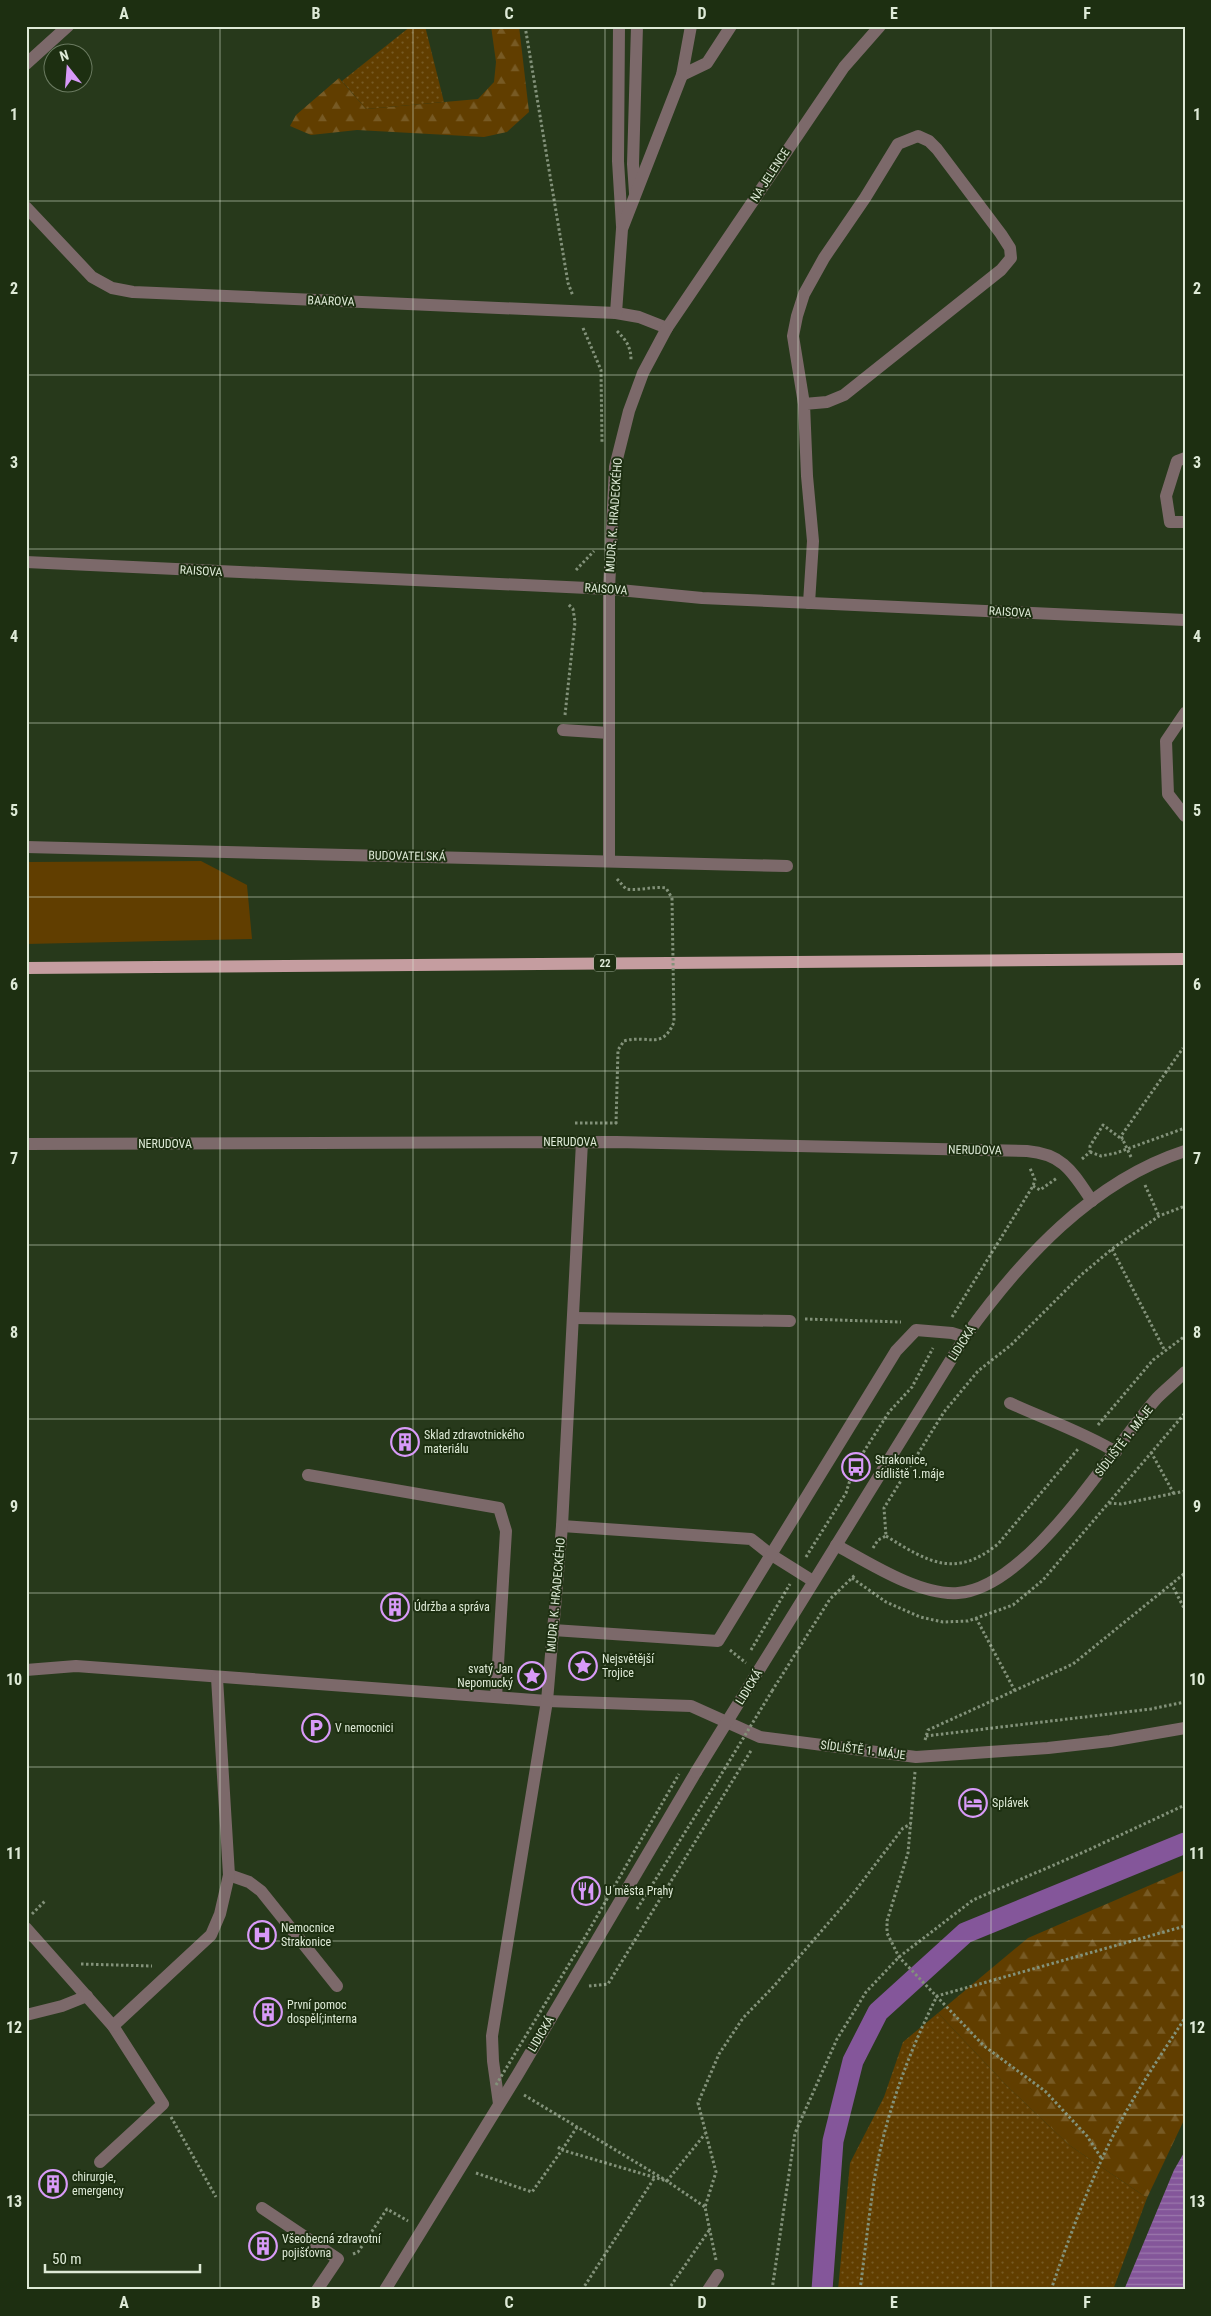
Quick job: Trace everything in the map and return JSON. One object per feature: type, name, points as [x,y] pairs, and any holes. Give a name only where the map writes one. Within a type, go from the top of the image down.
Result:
[{"type":"main road","name":"22","points":[[26,968],[1185,959]]},
{"type":"street","points":[[26,64],[68,26]]},
{"type":"street","points":[[616,313],[622,229],[618,161],[619,26]]},
{"type":"street","points":[[635,198],[633,164],[637,26]]},
{"type":"street","points":[[622,229],[682,74],[691,26]]},
{"type":"street","points":[[682,74],[707,63],[731,26]]},
{"type":"street","name":"NA JELENCE","points":[[667,328],[844,67],[880,26]]},
{"type":"street","points":[[804,404],[827,402],[844,395],[1001,270],[1011,258],[1010,248],[1001,234],[937,149],[929,141],[918,136],[898,144],[866,198],[824,258],[804,294],[793,336],[804,404],[806,476],[813,541],[809,603]]},
{"type":"street","name":"BAAROVA","points":[[26,207],[92,277],[112,288],[133,292],[616,313],[639,317],[667,328]]},
{"type":"street","name":"MUDR. K. HRADECKÉHO","points":[[609,861],[609,589],[615,467],[622,436],[643,373],[667,328]]},
{"type":"street","points":[[1185,458],[1177,461],[1166,496],[1170,522],[1185,522]]},
{"type":"street","name":"RAISOVA","points":[[26,562],[609,589],[702,598],[1185,620]]},
{"type":"street","points":[[1185,713],[1166,741],[1168,794],[1185,816]]},
{"type":"street","points":[[563,730],[608,733]]},
{"type":"street","name":"BUDOVATELSKÁ","points":[[26,847],[787,866]]},
{"type":"street","name":"MUDR. K. HRADECKÉHO","points":[[499,2104],[492,2036],[547,1701],[562,1526],[582,1142]]},
{"type":"street","name":"NERUDOVA","points":[[26,1144],[616,1142],[1042,1152],[1056,1158],[1069,1169],[1092,1201]]},
{"type":"street","name":"LIDICKÁ","points":[[385,2290],[499,2104],[696,1772],[965,1337],[996,1293],[1021,1263],[1092,1201],[1139,1172],[1169,1156],[1185,1151]]},
{"type":"street","points":[[574,1318],[790,1322]]},
{"type":"street","points":[[553,1630],[718,1641],[896,1351],[916,1330],[943,1332],[965,1337]]},
{"type":"street","name":"SÍDLIŠTĚ 1. MÁJE","points":[[836,1545],[925,1589],[958,1593],[988,1586],[1013,1567],[1056,1527],[1158,1398],[1185,1372]]},
{"type":"street","points":[[1010,1402],[1058,1425],[1090,1436],[1116,1452]]},
{"type":"street","points":[[308,1475],[499,1508],[506,1531],[496,1697]]},
{"type":"street","points":[[562,1526],[751,1538],[770,1554],[813,1582]]},
{"type":"street","name":"SÍDLIŠTĚ 1. MÁJE","points":[[26,1670],[76,1666],[217,1678],[547,1701],[691,1706],[760,1737],[916,1757],[1066,1746],[1185,1728]]},
{"type":"street","points":[[114,2026],[211,1936],[220,1914],[228,1875],[217,1678]]},
{"type":"street","points":[[228,1875],[248,1882],[261,1891],[337,1986]]},
{"type":"street","points":[[26,1928],[114,2026],[163,2104],[100,2162]]},
{"type":"street","points":[[26,2015],[62,2006],[87,1996]]},
{"type":"street","points":[[262,2208],[338,2259],[317,2290]]},
{"type":"street","points":[[708,2290],[718,2275]]},
{"type":"path","points":[[525,26],[568,283],[578,312]]},
{"type":"path","points":[[589,325],[581,325],[601,370],[602,448],[607,432]]},
{"type":"path","points":[[611,328],[627,340],[631,353],[630,368]]},
{"type":"path","points":[[568,571],[577,569],[582,564],[594,551],[595,542]]},
{"type":"path","points":[[563,730],[575,622],[573,609],[564,601]]},
{"type":"path","points":[[609,861],[614,876],[626,889],[641,891],[653,886],[666,888],[672,898],[674,1022],[669,1034],[661,1039],[631,1039],[624,1041],[618,1050],[616,1142]]},
{"type":"path","points":[[1159,1216],[1121,1136],[1183,1048]]},
{"type":"path","points":[[1123,1140],[1103,1125],[1090,1146],[1090,1152],[1101,1156],[1128,1149],[1185,1128]]},
{"type":"path","points":[[742,1670],[752,1645],[846,1492],[854,1466],[889,1412],[912,1387],[943,1332],[1033,1186],[1035,1180],[1027,1164]]},
{"type":"path","points":[[886,1536],[884,1508],[950,1405],[978,1371],[1011,1345],[1081,1274],[1112,1249],[1159,1216],[1185,1206]]},
{"type":"path","points":[[1112,1249],[1165,1351]]},
{"type":"path","points":[[790,1322],[798,1319],[909,1322],[916,1330]]},
{"type":"path","points":[[886,1536],[916,1555],[935,1563],[952,1565],[983,1557],[998,1544],[1154,1360],[1185,1336]]},
{"type":"path","points":[[1151,1452],[1174,1494]]},
{"type":"path","points":[[1109,1502],[1121,1504],[1185,1491]]},
{"type":"path","points":[[719,1778],[830,1599],[859,1571],[878,1540],[886,1536]]},
{"type":"path","points":[[1102,2159],[1086,2136],[1045,2091],[984,2046],[899,1957],[887,1933],[887,1920],[908,1853],[916,1757],[928,1730],[1074,1664],[1185,1573]]},
{"type":"path","points":[[1172,1583],[1185,1610]]},
{"type":"path","points":[[976,1618],[1015,1691]]},
{"type":"path","points":[[926,1736],[1151,1709],[1185,1702]]},
{"type":"path","points":[[589,1986],[608,1984],[760,1737]]},
{"type":"path","points":[[496,2085],[577,1951],[680,1772]]},
{"type":"path","points":[[772,2290],[795,2133],[842,2031],[866,1992],[899,1957],[973,1900],[1185,1805]]},
{"type":"path","points":[[718,2275],[711,2228],[705,2207],[716,2172],[698,2103],[719,2054],[743,2018],[774,1986],[849,1899],[903,1828],[911,1824]]},
{"type":"path","points":[[26,1920],[46,1900]]},
{"type":"path","points":[[860,2290],[876,2174],[895,2098],[917,2037],[937,1996],[1185,1926]]},
{"type":"path","points":[[58,1963],[177,1967]]},
{"type":"path","points":[[1051,2290],[1067,2242],[1102,2159],[1148,2074],[1185,2018]]},
{"type":"path","points":[[524,2094],[655,2176]]},
{"type":"path","points":[[163,2104],[216,2197]]},
{"type":"path","points":[[460,2168],[532,2192],[577,2127]]},
{"type":"path","points":[[667,2181],[705,2133]]},
{"type":"path","points":[[558,2147],[562,2150],[655,2176],[667,2181],[705,2207]]},
{"type":"path","points":[[582,2290],[655,2176]]},
{"type":"path","points":[[338,2259],[358,2252],[387,2210],[422,2229]]},
{"type":"path","points":[[668,2290],[711,2228]]},
{"type":"green space","points":[[411,26],[425,26],[444,102],[366,109],[342,81]]},
{"type":"green space","points":[[491,26],[519,26],[529,112],[507,132],[484,137],[357,130],[311,135],[290,126],[296,115],[339,78],[366,109],[478,99],[494,82],[496,62]]},
{"type":"green space","points":[[201,861],[247,885],[252,939],[26,944],[26,862]]},
{"type":"green space","points":[[1185,1870],[1185,2118],[1147,2198],[1069,2145],[1007,2086],[938,2013],[1028,1938]]},
{"type":"green space","points":[[938,2013],[1007,2086],[1069,2145],[1147,2198],[1113,2290],[838,2290],[850,2163],[884,2097],[903,2042]]},
{"type":"shaded area","points":[[1185,2151],[1185,2290],[1124,2290],[1174,2170]]},
{"type":"waterway","points":[[822,2290],[833,2141],[853,2061],[878,2012],[965,1933],[1185,1843]]},
{"type":"place","name":"Sklad zdravotnického materiálu","points":[[405,1442]]},
{"type":"place","name":"Strakonice, sídliště 1.máje","points":[[856,1467]]},
{"type":"place","name":"Údržba a správa","points":[[395,1607]]},
{"type":"place","name":"Nejsvětější Trojice","points":[[583,1666]]},
{"type":"place","name":"svatý Jan Nepomucký","points":[[532,1676]]},
{"type":"place","name":"V nemocnici","points":[[316,1728]]},
{"type":"place","name":"Splávek","points":[[973,1803]]},
{"type":"place","name":"U města Prahy","points":[[586,1891]]},
{"type":"place","name":"Nemocnice Strakonice","points":[[262,1935]]},
{"type":"place","name":"První pomoc dospělí;interna","points":[[268,2012]]},
{"type":"place","name":"chirurgie, emergency","points":[[53,2184]]},
{"type":"place","name":"Všeobecná zdravotní pojišťovna","points":[[263,2246]]}]
